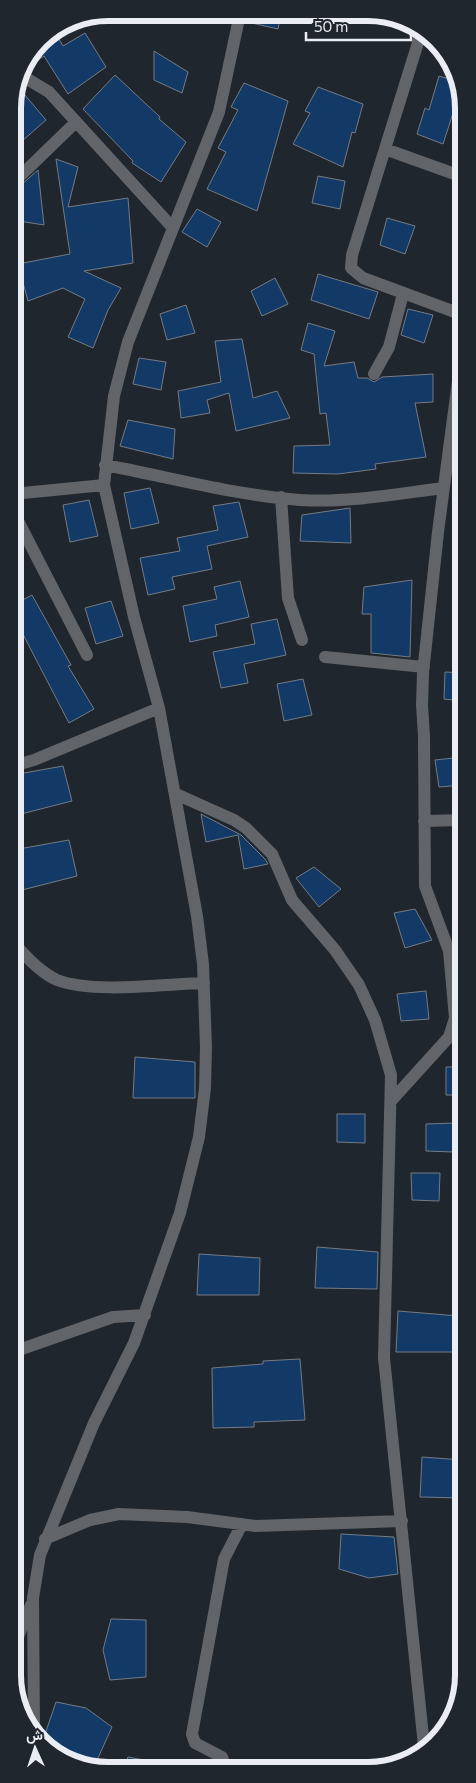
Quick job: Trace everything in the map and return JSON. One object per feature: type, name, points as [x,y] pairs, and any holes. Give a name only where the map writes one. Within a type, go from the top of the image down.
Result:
[{"type":"street","points":[[34,1720],[34,1598],[40,1555],[94,1423],[123,1369],[144,1315],[180,1213],[199,1137],[205,1088],[204,982],[197,916],[159,708],[134,617],[104,485],[114,396],[128,342],[219,112],[238,21]]},
{"type":"street","points":[[419,38],[351,262],[355,272],[363,278],[455,312]]},
{"type":"street","points":[[27,78],[49,92],[172,227]]},
{"type":"street","points":[[21,175],[76,122]]},
{"type":"street","points":[[385,149],[455,174]]},
{"type":"street","points":[[374,374],[389,347],[403,294]]},
{"type":"street","points":[[391,1101],[449,1037],[455,1018],[448,951],[425,886],[422,705],[424,667],[443,488],[455,401]]},
{"type":"street","points":[[105,465],[300,500],[349,499],[443,488]]},
{"type":"street","points":[[21,493],[104,485]]},
{"type":"street","points":[[281,497],[288,598],[302,640]]},
{"type":"street","points":[[21,527],[87,655]]},
{"type":"street","points":[[325,658],[424,667]]},
{"type":"street","points":[[21,764],[159,708]]},
{"type":"street","points":[[176,794],[234,820],[246,828],[272,854],[292,900],[336,950],[359,985],[375,1020],[391,1075],[384,1358],[423,1741]]},
{"type":"street","points":[[424,821],[455,820]]},
{"type":"street","points":[[21,950],[43,971],[57,980],[73,984],[97,987],[204,982]]},
{"type":"street","points":[[21,1349],[113,1317],[144,1315]]},
{"type":"street","points":[[45,1539],[90,1520],[119,1514],[164,1515],[275,1526],[402,1521]]},
{"type":"street","points":[[224,1762],[222,1757],[199,1747],[195,1743],[192,1734],[224,1559],[242,1524]]},
{"type":"street","points":[[21,1630],[34,1598]]},
{"type":"building","points":[[247,21],[280,21],[278,29]]},
{"type":"building","points":[[85,33],[106,67],[68,94],[44,56],[35,62],[47,47],[58,38],[63,46]]},
{"type":"building","points":[[154,51],[188,72],[182,93],[154,80]]},
{"type":"building","points":[[115,75],[160,117],[159,119],[186,142],[161,182],[132,163],[133,161],[83,109]]},
{"type":"building","points":[[439,76],[449,79],[455,110],[443,144],[417,134],[425,108],[429,110]]},
{"type":"building","points":[[244,83],[288,101],[257,211],[207,189],[226,152],[218,148],[238,110],[231,107]]},
{"type":"building","points":[[318,87],[363,104],[355,133],[352,132],[343,167],[293,144],[310,113],[305,111]]},
{"type":"building","points":[[23,92],[46,120],[21,142]]},
{"type":"building","points":[[56,159],[78,167],[68,207],[128,198],[133,263],[84,271],[121,288],[108,310],[93,348],[68,337],[85,299],[63,288],[28,301],[21,275],[21,263],[70,254]]},
{"type":"building","points":[[38,170],[44,225],[21,221],[21,185]]},
{"type":"building","points":[[318,176],[345,181],[340,209],[312,203]]},
{"type":"building","points":[[197,209],[221,222],[207,247],[182,232]]},
{"type":"building","points":[[387,218],[415,226],[405,254],[380,245]]},
{"type":"building","points":[[318,274],[378,292],[369,319],[311,300]]},
{"type":"building","points":[[275,278],[288,304],[262,316],[251,291]]},
{"type":"building","points":[[186,305],[195,333],[167,340],[160,314]]},
{"type":"building","points":[[408,309],[433,315],[424,343],[401,335]]},
{"type":"building","points":[[308,323],[335,331],[324,366],[354,362],[358,378],[367,378],[374,382],[382,377],[433,374],[433,402],[415,403],[426,457],[375,464],[376,469],[338,474],[293,473],[294,446],[330,445],[326,413],[320,414],[314,354],[301,350]]},
{"type":"building","points":[[242,339],[253,398],[277,391],[290,418],[236,431],[229,393],[207,400],[210,413],[181,418],[178,391],[221,382],[215,341]]},
{"type":"building","points":[[139,358],[166,362],[161,390],[133,384]]},
{"type":"building","points":[[128,420],[175,429],[173,459],[120,446]]},
{"type":"building","points":[[150,488],[159,523],[131,529],[124,493]]},
{"type":"building","points":[[89,500],[98,536],[70,542],[63,505]]},
{"type":"building","points":[[239,502],[248,537],[207,546],[212,569],[172,577],[175,589],[148,595],[140,558],[180,551],[177,538],[218,530],[213,506]]},
{"type":"building","points":[[350,508],[351,543],[300,541],[302,515]]},
{"type":"building","points":[[412,580],[410,657],[371,653],[371,614],[362,614],[364,587]]},
{"type":"building","points":[[240,581],[249,617],[215,625],[217,636],[190,642],[183,606],[217,599],[214,587]]},
{"type":"building","points":[[32,595],[71,665],[68,666],[94,709],[69,723],[21,630],[21,601]]},
{"type":"building","points":[[111,601],[123,636],[96,644],[85,608]]},
{"type":"building","points":[[277,619],[286,655],[244,664],[248,683],[221,688],[213,652],[255,644],[251,624]]},
{"type":"building","points":[[445,672],[455,673],[455,700],[444,699]]},
{"type":"building","points":[[303,679],[312,715],[284,721],[277,684]]},
{"type":"building","points":[[455,758],[455,786],[439,787],[435,760]]},
{"type":"building","points":[[63,766],[72,801],[21,814],[21,774]]},
{"type":"building","points":[[201,814],[241,835],[268,864],[244,869],[238,835],[206,842]]},
{"type":"building","points":[[69,840],[77,876],[21,890],[21,849]]},
{"type":"building","points":[[314,867],[341,889],[319,907],[296,878]]},
{"type":"building","points":[[415,909],[432,940],[405,948],[394,913]]},
{"type":"building","points":[[426,991],[429,1019],[401,1021],[397,994]]},
{"type":"building","points":[[135,1057],[195,1062],[195,1098],[133,1098]]},
{"type":"building","points":[[446,1067],[455,1067],[455,1095],[446,1095]]},
{"type":"building","points":[[337,1114],[365,1114],[365,1143],[337,1142]]},
{"type":"building","points":[[454,1123],[454,1152],[426,1151],[426,1124]]},
{"type":"building","points":[[411,1173],[440,1173],[439,1201],[412,1200]]},
{"type":"building","points":[[317,1247],[378,1252],[377,1289],[315,1288]]},
{"type":"building","points":[[199,1254],[260,1258],[259,1295],[197,1295]]},
{"type":"building","points":[[398,1311],[455,1316],[455,1352],[396,1352]]},
{"type":"building","points":[[300,1359],[305,1420],[254,1422],[254,1427],[213,1428],[212,1368],[263,1364],[263,1361]]},
{"type":"building","points":[[422,1457],[455,1459],[455,1498],[420,1497]]},
{"type":"building","points":[[341,1534],[394,1537],[398,1574],[369,1578],[339,1569]]},
{"type":"building","points":[[111,1619],[146,1620],[146,1677],[110,1680],[103,1650]]},
{"type":"building","points":[[56,1702],[86,1708],[112,1727],[97,1761],[70,1753],[60,1747],[60,1723],[49,1723]]},
{"type":"building","points":[[128,1757],[155,1762],[126,1762]]}]
